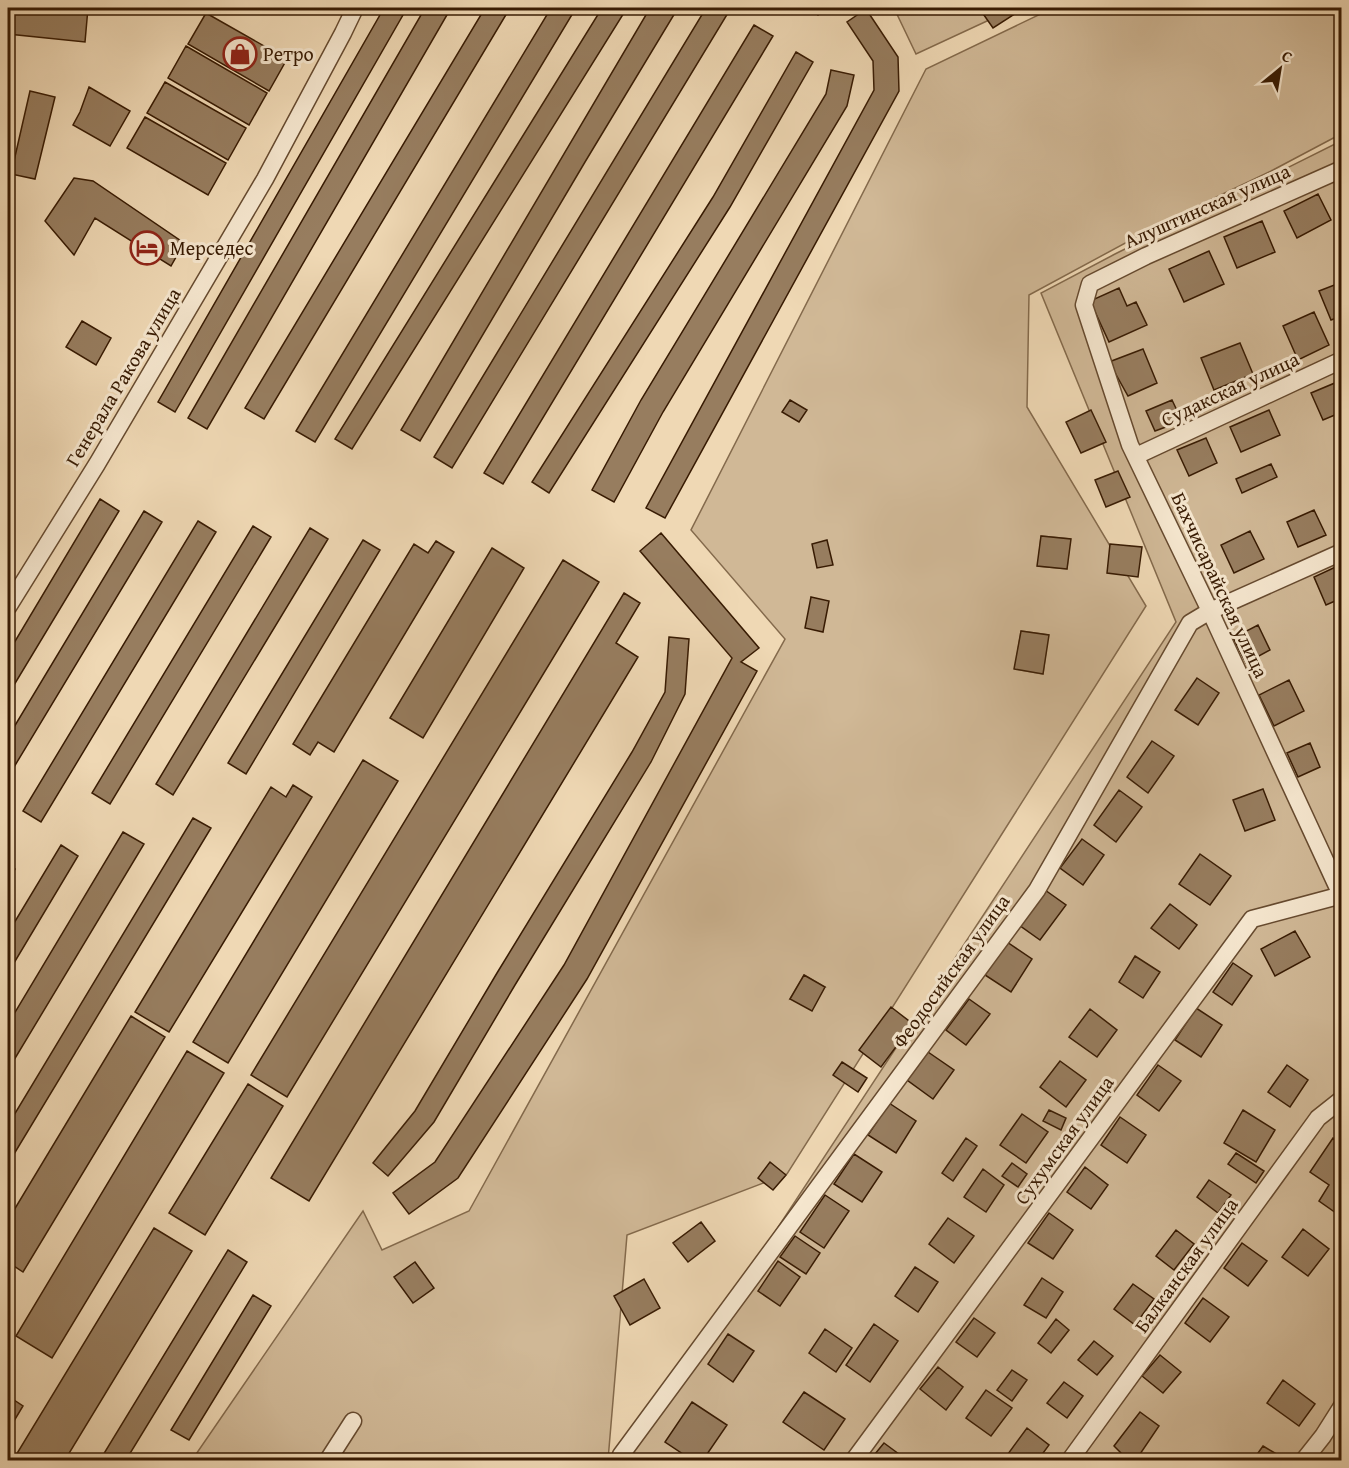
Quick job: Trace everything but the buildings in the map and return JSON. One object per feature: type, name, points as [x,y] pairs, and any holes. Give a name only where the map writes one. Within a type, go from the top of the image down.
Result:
[{"type":"street","name":"Генерала Ракова улица","points":[[8,607],[97,465],[259,189],[355,8]]},
{"type":"street","name":"Алуштинская улица","points":[[1090,284],[1146,256],[1341,168]]},
{"type":"street","name":"Бахчисарайская улица","points":[[1090,284],[1084,305],[1130,445],[1210,611],[1341,895]]},
{"type":"street","name":"Судакская улица","points":[[1136,456],[1341,360]]},
{"type":"street","name":"Феодосийская улица","points":[[619,1461],[621,1455],[1037,890],[1190,623],[1210,611],[1341,552]]},
{"type":"street","name":"Сухумская улица","points":[[854,1461],[1252,920],[1341,895]]},
{"type":"street","name":"Балканская улица","points":[[1070,1461],[1318,1118],[1341,1099]]},
{"type":"street","points":[[1304,1461],[1323,1436],[1341,1406]]},
{"type":"street","points":[[328,1461],[353,1421]]},
{"type":"shaded area","points":[[894,8],[1015,8],[916,54]]},
{"type":"shaded area","points":[[1053,8],[1341,8],[1341,134],[1273,170],[1168,220],[1029,295],[1027,407],[1146,606],[787,1174],[627,1235],[608,1460],[192,1460],[363,1211],[382,1250],[469,1211],[785,639],[691,530],[926,69]],"holes":[[[1041,536],[1070,539],[1067,569],[1038,566]],[[1021,631],[1048,635],[1043,674],[1015,669]],[[804,975],[825,987],[790,999]]]},
{"type":"shaded area","points":[[1341,141],[1341,1460],[625,1460],[1176,622],[1041,293]]},
{"type":"place","name":"Ретро","points":[[240,54]]},
{"type":"place","name":"Мерседес","points":[[147,248]]}]
